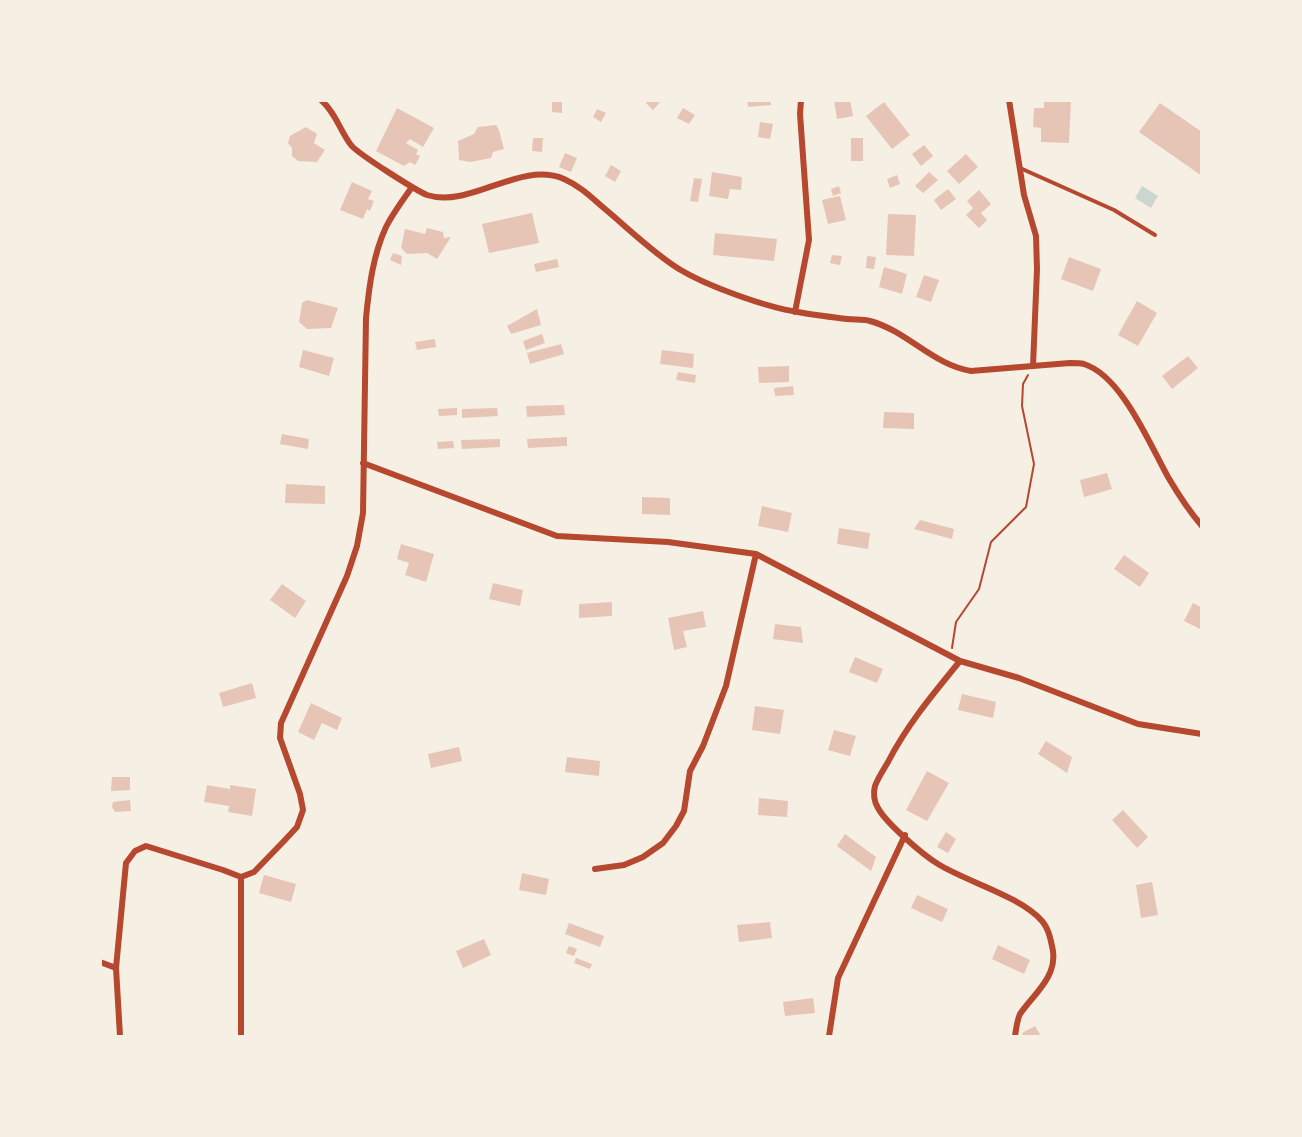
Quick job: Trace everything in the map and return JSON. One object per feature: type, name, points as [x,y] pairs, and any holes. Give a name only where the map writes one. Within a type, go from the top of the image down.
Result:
[{"type":"street","points":[[321,100],[331,109],[351,145],[412,187],[428,195],[443,197],[458,195],[533,174],[549,174],[583,190],[664,259],[681,270],[698,279],[759,302],[795,312],[869,321],[885,327],[955,369],[971,371],[1085,364],[1100,373],[1134,414],[1168,478],[1202,526]]},
{"type":"street","points":[[795,312],[808,240],[801,100]]},
{"type":"street","points":[[1009,100],[1024,195],[1036,236],[1033,366]]},
{"type":"street","points":[[120,1036],[116,968],[126,863],[135,851],[146,846],[241,877],[254,872],[284,841],[297,826],[303,810],[280,738],[281,723],[357,546],[363,513],[366,318],[369,287],[375,260],[387,226],[412,187]]},
{"type":"street","points":[[363,463],[557,536],[668,542],[756,554],[950,657],[1019,678],[1138,724],[1202,734]]},
{"type":"street","points":[[595,869],[624,864],[643,857],[663,843],[684,812],[690,771],[703,746],[726,686],[756,554]]},
{"type":"street","points":[[960,661],[900,739],[875,786],[874,798],[888,821],[937,863],[1010,899],[1043,922],[1050,936],[1053,954],[1052,968],[1019,1017],[1015,1036]]},
{"type":"street","points":[[829,1036],[838,978],[904,836]]},
{"type":"street","points":[[241,877],[241,1036]]},
{"type":"street","points":[[100,962],[116,968]]},
{"type":"lane","points":[[1019,167],[1114,210],[1155,235]]},
{"type":"path","points":[[950,657],[956,622],[979,589],[991,542],[1026,507],[1035,464],[1022,406],[1023,384],[1033,366]]},
{"type":"shaded area","points":[[1142,186],[1158,196],[1151,208],[1135,198]]},
{"type":"building","points":[[552,100],[562,101],[562,113],[552,112]]},
{"type":"building","points":[[649,100],[660,102],[653,110],[646,103]]},
{"type":"building","points":[[747,100],[771,100],[771,105],[748,107]]},
{"type":"building","points":[[834,100],[850,100],[853,116],[837,119]]},
{"type":"building","points":[[1044,100],[1071,100],[1069,143],[1041,142],[1041,128],[1033,127],[1034,108],[1044,108]]},
{"type":"building","points":[[884,102],[910,135],[892,149],[866,116]]},
{"type":"building","points":[[1160,103],[1202,132],[1202,176],[1139,132]]},
{"type":"building","points":[[397,108],[434,128],[423,147],[410,139],[406,143],[418,150],[416,154],[420,156],[415,165],[410,162],[404,166],[376,151]]},
{"type":"building","points":[[683,108],[695,115],[689,124],[677,118]]},
{"type":"building","points":[[597,109],[606,113],[601,122],[593,117]]},
{"type":"building","points":[[760,122],[773,124],[770,139],[758,137]]},
{"type":"building","points":[[496,125],[504,149],[493,152],[491,158],[470,162],[459,160],[458,141],[474,134],[478,127]]},
{"type":"building","points":[[306,127],[317,134],[314,143],[325,150],[317,162],[298,161],[292,156],[292,148],[288,143],[290,136]]},
{"type":"building","points":[[533,138],[543,138],[542,152],[532,151]]},
{"type":"building","points":[[851,138],[863,138],[863,161],[851,161]]},
{"type":"building","points":[[924,145],[933,156],[921,166],[912,154]]},
{"type":"building","points":[[565,153],[577,158],[571,172],[559,167]]},
{"type":"building","points":[[966,154],[978,167],[959,184],[947,171]]},
{"type":"building","points":[[611,165],[621,171],[615,182],[605,176]]},
{"type":"building","points":[[712,172],[742,177],[741,190],[730,189],[728,199],[709,196]]},
{"type":"building","points":[[929,172],[938,180],[923,193],[915,186]]},
{"type":"building","points":[[897,175],[900,184],[890,188],[887,179]]},
{"type":"building","points":[[694,178],[702,179],[698,202],[690,201]]},
{"type":"building","points":[[352,182],[372,191],[368,199],[374,201],[370,211],[367,209],[363,219],[340,210]]},
{"type":"building","points":[[839,186],[841,193],[833,196],[831,189]]},
{"type":"building","points":[[948,189],[956,199],[941,210],[934,200]]},
{"type":"building","points":[[979,190],[991,204],[981,213],[987,220],[979,228],[966,215],[973,208],[967,201]]},
{"type":"building","points":[[840,196],[846,220],[828,224],[822,200]]},
{"type":"building","points":[[532,213],[539,243],[489,253],[482,224]]},
{"type":"building","points":[[888,214],[916,215],[914,256],[886,255]]},
{"type":"building","points":[[427,228],[443,232],[444,238],[451,237],[437,259],[427,253],[407,254],[401,248],[405,229],[425,234]]},
{"type":"building","points":[[715,233],[777,239],[774,261],[713,255]]},
{"type":"building","points":[[393,253],[402,256],[401,265],[390,260]]},
{"type":"building","points":[[832,255],[842,256],[840,265],[830,263]]},
{"type":"building","points":[[867,256],[876,257],[874,269],[866,268]]},
{"type":"building","points":[[1069,257],[1101,269],[1093,291],[1061,279]]},
{"type":"building","points":[[557,259],[559,267],[536,272],[534,264]]},
{"type":"building","points":[[884,267],[907,274],[902,294],[879,287]]},
{"type":"building","points":[[924,275],[939,280],[931,302],[916,297]]},
{"type":"building","points":[[307,300],[338,308],[331,328],[307,329],[299,322],[302,303]]},
{"type":"building","points":[[1137,301],[1157,313],[1138,346],[1118,335]]},
{"type":"building","points":[[537,309],[541,325],[511,334],[507,326]]},
{"type":"building","points":[[542,334],[545,343],[526,350],[523,341]]},
{"type":"building","points":[[435,339],[436,347],[417,350],[415,342]]},
{"type":"building","points":[[561,344],[564,354],[530,364],[527,353]]},
{"type":"building","points":[[303,350],[334,358],[329,376],[299,367]]},
{"type":"building","points":[[662,350],[694,354],[693,368],[660,364]]},
{"type":"building","points":[[1188,356],[1198,368],[1172,389],[1162,376]]},
{"type":"building","points":[[789,366],[789,382],[759,383],[758,367]]},
{"type":"building","points":[[678,372],[696,375],[695,383],[676,380]]},
{"type":"building","points":[[793,386],[794,395],[775,396],[774,388]]},
{"type":"building","points":[[564,405],[565,415],[527,417],[526,406]]},
{"type":"building","points":[[457,408],[457,415],[439,416],[438,409]]},
{"type":"building","points":[[497,408],[498,416],[462,418],[462,409]]},
{"type":"building","points":[[884,412],[914,413],[914,429],[883,428]]},
{"type":"building","points":[[282,434],[309,439],[308,449],[280,444]]},
{"type":"building","points":[[567,437],[567,446],[528,448],[527,439]]},
{"type":"building","points":[[500,439],[500,447],[462,449],[461,440]]},
{"type":"building","points":[[453,441],[454,448],[438,449],[437,442]]},
{"type":"building","points":[[1107,473],[1112,489],[1084,497],[1080,480]]},
{"type":"building","points":[[286,484],[325,486],[325,504],[285,503]]},
{"type":"building","points":[[642,497],[670,498],[670,515],[642,514]]},
{"type":"building","points":[[762,506],[792,513],[788,532],[758,526]]},
{"type":"building","points":[[920,520],[954,529],[952,539],[914,529]]},
{"type":"building","points":[[839,528],[870,533],[868,549],[837,544]]},
{"type":"building","points":[[401,544],[434,554],[426,582],[405,575],[409,563],[397,559]]},
{"type":"building","points":[[1124,555],[1149,573],[1140,587],[1114,569]]},
{"type":"building","points":[[493,583],[523,590],[520,606],[489,599]]},
{"type":"building","points":[[282,584],[306,601],[295,618],[270,600]]},
{"type":"building","points":[[612,602],[612,616],[579,618],[579,604]]},
{"type":"building","points":[[1193,603],[1202,608],[1202,630],[1184,621]]},
{"type":"building","points":[[703,611],[706,627],[683,631],[687,647],[674,650],[668,618]]},
{"type":"building","points":[[775,624],[801,627],[803,643],[773,639]]},
{"type":"building","points":[[855,657],[883,669],[877,683],[849,672]]},
{"type":"building","points":[[252,683],[256,698],[223,707],[219,693]]},
{"type":"building","points":[[962,694],[996,702],[993,718],[958,710]]},
{"type":"building","points":[[311,703],[342,718],[337,730],[322,723],[314,740],[298,732]]},
{"type":"building","points":[[755,706],[784,710],[780,734],[752,730]]},
{"type":"building","points":[[834,730],[856,736],[850,756],[828,750]]},
{"type":"building","points":[[1046,741],[1072,757],[1067,773],[1038,754]]},
{"type":"building","points":[[459,747],[462,761],[431,768],[428,754]]},
{"type":"building","points":[[567,757],[600,761],[599,776],[565,772]]},
{"type":"building","points":[[927,771],[949,783],[927,821],[906,810]]},
{"type":"building","points":[[112,777],[130,777],[130,790],[111,791]]},
{"type":"building","points":[[207,785],[230,789],[230,785],[256,789],[252,816],[228,812],[229,806],[204,802]]},
{"type":"building","points":[[759,798],[788,801],[787,817],[758,815]]},
{"type":"building","points":[[130,800],[131,811],[115,812],[112,807],[113,802]]},
{"type":"building","points":[[1123,810],[1148,837],[1137,848],[1112,820]]},
{"type":"building","points":[[946,832],[956,839],[948,853],[937,847]]},
{"type":"building","points":[[845,834],[876,857],[871,871],[837,846]]},
{"type":"building","points":[[522,873],[549,879],[546,895],[519,890]]},
{"type":"building","points":[[264,875],[296,884],[291,902],[259,893]]},
{"type":"building","points":[[1152,882],[1158,915],[1141,918],[1136,885]]},
{"type":"building","points":[[917,895],[948,909],[942,922],[911,908]]},
{"type":"building","points":[[770,922],[772,938],[739,942],[737,925]]},
{"type":"building","points":[[569,923],[604,936],[600,947],[565,934]]},
{"type":"building","points":[[484,939],[491,955],[463,968],[456,951]]},
{"type":"building","points":[[998,945],[1030,960],[1024,974],[992,959]]},
{"type":"building","points":[[569,946],[577,949],[574,956],[566,953]]},
{"type":"building","points":[[576,958],[592,964],[590,969],[574,963]]},
{"type":"building","points":[[813,998],[815,1013],[785,1016],[783,1002]]},
{"type":"building","points":[[1035,1026],[1041,1036],[1023,1036],[1022,1033]]}]
